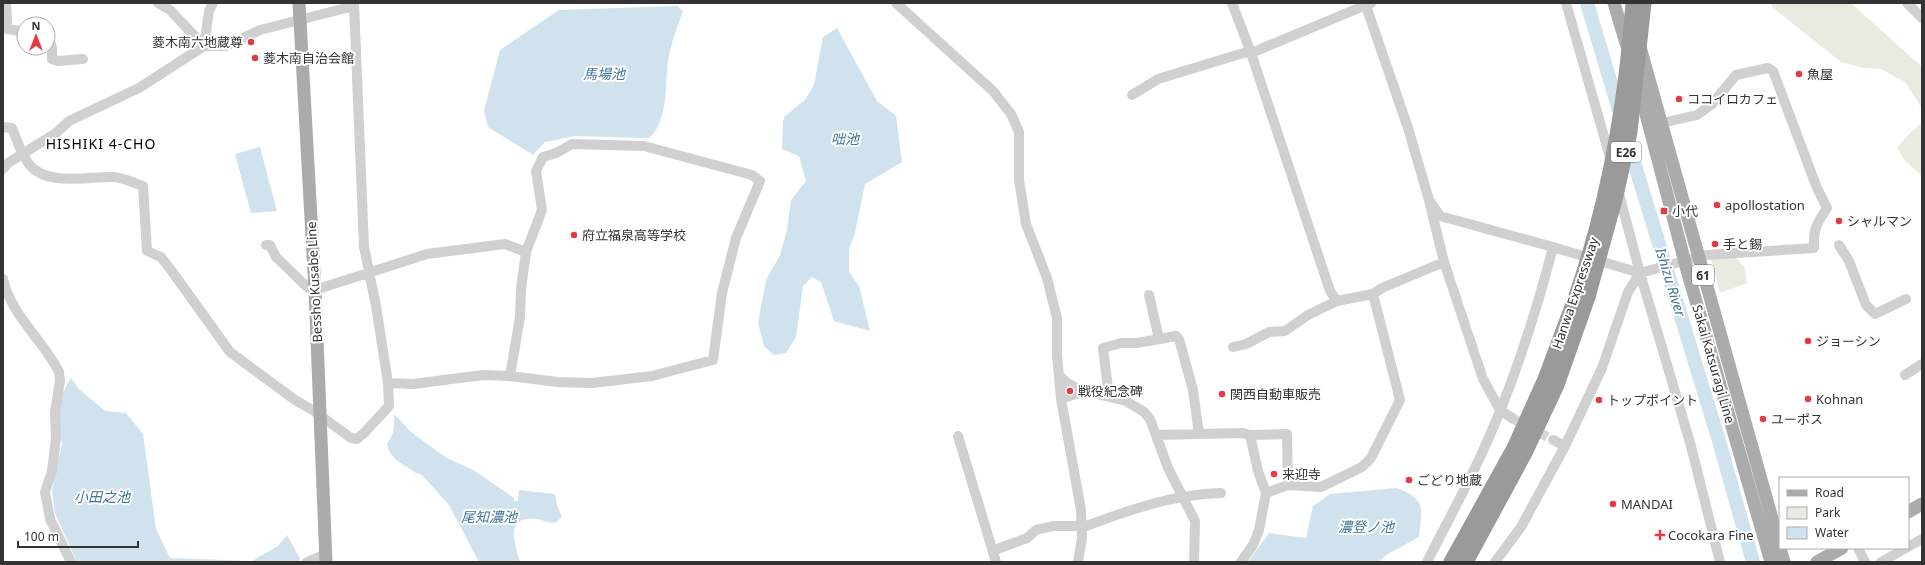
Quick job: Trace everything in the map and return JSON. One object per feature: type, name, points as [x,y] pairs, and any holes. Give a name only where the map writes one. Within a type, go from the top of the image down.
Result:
[{"type":"highway","name":"Hanwa Expressway","points":[[1451,562],[1514,448],[1583,295],[1590,256],[1618,132],[1633,3]]},
{"type":"highway","name":"Hanwa Expressway","points":[[1466,562],[1525,453],[1557,385],[1583,295],[1616,196],[1630,132],[1644,3]]},
{"type":"main road","name":"Bessho Kusabe Line","points":[[299,3],[315,290],[326,558]]},
{"type":"main road","name":"Sakai Katsuragi Line","points":[[1614,3],[1650,125],[1681,262],[1771,562]]},
{"type":"main road","name":"Sakai Katsuragi Line","points":[[1628,3],[1779,543]]},
{"type":"main road","points":[[1909,511],[1922,504]]},
{"type":"main road","name":"Sakai Katsuragi Line","points":[[1781,549],[1784,562]]},
{"type":"main road","points":[[1817,562],[1840,549]]},
{"type":"street","points":[[6,3],[7,21],[4,28],[16,30]]},
{"type":"street","points":[[158,3],[170,10],[204,46]]},
{"type":"street","points":[[204,46],[209,11],[213,3]]},
{"type":"street","points":[[896,3],[993,91],[1011,114],[1019,132],[1019,180],[1026,224],[1047,278],[1058,318],[1058,354],[1061,377],[1061,398],[1081,510],[1078,562]]},
{"type":"street","points":[[1232,3],[1250,52],[1330,291],[1337,301]]},
{"type":"street","points":[[1566,3],[1600,118],[1640,273],[1691,446],[1720,562]]},
{"type":"street","points":[[1907,3],[1922,18]]},
{"type":"street","points":[[1132,95],[1158,79],[1250,52],[1367,4],[1408,128],[1429,200],[1444,262],[1483,379],[1500,410],[1512,418]]},
{"type":"street","points":[[3,127],[12,128],[23,155],[30,166],[46,175],[64,179],[87,180],[115,177],[143,186],[147,251],[161,257],[230,352],[295,400],[314,411],[351,438],[357,439],[389,406],[388,383],[376,306],[364,247],[354,5],[260,30],[226,46],[204,46],[139,88],[70,121],[56,133],[23,155],[3,169]]},
{"type":"street","points":[[52,56],[52,59],[58,61],[83,59]]},
{"type":"street","points":[[1429,200],[1440,216],[1640,273],[1698,257],[1814,248],[1813,233],[1827,208],[1773,71],[1768,68],[1736,75],[1712,104],[1697,115],[1662,123]]},
{"type":"street","points":[[388,383],[413,384],[483,375],[510,376],[557,382],[592,383],[652,376],[714,360],[722,293],[736,238],[760,181],[752,175],[644,146],[572,144],[556,153],[543,157],[536,171],[542,210],[526,252],[521,289],[520,317],[510,376]]},
{"type":"street","points":[[266,245],[270,245],[276,257],[308,288],[315,290],[427,254],[505,244],[526,252]]},
{"type":"street","points":[[1839,245],[1849,261],[1866,305],[1874,314],[1906,299]]},
{"type":"street","points":[[1428,562],[1482,453],[1500,410],[1540,299],[1553,247]]},
{"type":"street","points":[[1233,346],[1246,344],[1269,332],[1285,331],[1308,315],[1337,301],[1373,294],[1382,288],[1444,262]]},
{"type":"street","points":[[1495,562],[1521,527],[1565,446],[1602,368],[1628,292],[1640,273]]},
{"type":"street","points":[[3,278],[5,286],[26,326],[59,372],[59,386],[54,413],[56,438],[52,471],[45,492],[50,519],[71,562]]},
{"type":"street","points":[[1266,493],[1288,486],[1321,487],[1362,467],[1371,458],[1400,400],[1373,294]]},
{"type":"street","points":[[1149,295],[1159,339]]},
{"type":"street","points":[[1109,398],[1103,348],[1121,343],[1137,343],[1176,336],[1179,339],[1192,390],[1199,434]]},
{"type":"street","points":[[1904,374],[1922,364]]},
{"type":"street","points":[[1061,377],[1067,383],[1084,391],[1126,401],[1144,412],[1150,419],[1168,468],[1195,521],[1194,562]]},
{"type":"street","points":[[1061,398],[1084,391]]},
{"type":"street","points":[[1156,435],[1243,433],[1250,435],[1287,434],[1288,486]]},
{"type":"street","points":[[1241,562],[1253,546],[1266,493],[1258,471],[1250,435]]},
{"type":"street","points":[[958,436],[994,557]]},
{"type":"street","points":[[1553,440],[1565,446]]},
{"type":"street","points":[[994,557],[1000,548],[1027,538],[1036,530],[1053,526],[1081,527],[1126,512],[1183,498],[1205,493],[1221,493]]},
{"type":"street","points":[[1909,546],[1922,539]]},
{"type":"street","points":[[1858,549],[1865,562]]},
{"type":"street","points":[[1881,562],[1904,549]]},
{"type":"street","points":[[307,562],[326,558]]},
{"type":"green space","points":[[1771,3],[1851,3],[1922,67],[1922,109],[1906,83],[1881,69],[1863,68],[1841,62],[1772,7]]},
{"type":"green space","points":[[1922,123],[1922,176],[1905,161],[1897,147]]},
{"type":"green space","points":[[1735,257],[1744,266],[1747,283],[1720,293],[1711,259]]},
{"type":"water","name":"馬場池","points":[[677,6],[683,11],[673,38],[669,56],[663,111],[656,131],[649,138],[575,136],[545,142],[533,155],[488,127],[484,111],[500,50],[559,10]]},
{"type":"water","name":"咄池","points":[[837,28],[877,101],[896,116],[902,162],[865,184],[855,233],[849,249],[849,272],[859,286],[870,331],[834,321],[821,282],[812,277],[803,286],[796,337],[786,353],[774,355],[764,346],[758,323],[766,280],[780,255],[787,230],[791,200],[806,181],[799,156],[782,149],[783,121],[785,116],[805,100],[814,85],[823,37]]},
{"type":"water","points":[[260,147],[277,211],[251,213],[235,154]]},
{"type":"water","name":"小田之池","points":[[71,378],[78,388],[105,411],[126,413],[143,434],[156,529],[170,558],[252,561],[278,546],[287,535],[300,559],[298,562],[77,562],[55,513],[52,491],[62,444],[58,421],[62,394]]},
{"type":"water","name":"尾知濃池","points":[[394,414],[412,433],[447,458],[475,471],[514,498],[514,501],[518,501],[519,490],[555,494],[557,505],[562,517],[555,523],[537,519],[526,519],[519,522],[515,526],[514,539],[520,562],[479,562],[449,505],[422,475],[416,473],[395,459],[389,451],[387,444],[394,430]]},
{"type":"water","name":"濃登ノ池","points":[[1396,488],[1413,496],[1418,501],[1421,512],[1419,537],[1386,555],[1379,562],[1248,562],[1269,533],[1306,538],[1313,506],[1330,494]]},
{"type":"waterway","name":"Ishizu River","points":[[1587,3],[1621,117]]},
{"type":"waterway","name":"Ishizu River","points":[[1627,139],[1719,441],[1753,562]]},
{"type":"tunnel","points":[[1512,418],[1553,440]]},
{"type":"place","name":"菱木南六地蔵尊","points":[[251,42]]},
{"type":"place","name":"菱木南自治会館","points":[[255,58]]},
{"type":"place","name":"魚屋","points":[[1799,74]]},
{"type":"place","name":"ココイロカフェ","points":[[1679,99]]},
{"type":"place","name":"apollostation","points":[[1717,205]]},
{"type":"place","name":"小代","points":[[1664,211]]},
{"type":"place","name":"シャルマン","points":[[1839,221]]},
{"type":"place","name":"府立福泉高等学校","points":[[574,235]]},
{"type":"place","name":"手と錫","points":[[1715,244]]},
{"type":"place","name":"ジョーシン","points":[[1808,341]]},
{"type":"place","name":"戦役紀念碑","points":[[1070,391]]},
{"type":"place","name":"関西自動車販売","points":[[1222,394]]},
{"type":"place","name":"Kohnan","points":[[1808,399]]},
{"type":"place","name":"トップポイント","points":[[1599,400]]},
{"type":"place","name":"ユーポス","points":[[1763,419]]},
{"type":"place","name":"来迎寺","points":[[1274,474]]},
{"type":"place","name":"ごどり地蔵","points":[[1409,480]]},
{"type":"place","name":"MANDAI","points":[[1613,504]]},
{"type":"place","name":"Cocokara Fine","points":[[1660,535]]},
{"type":"district","name":"HISHIKI 4-CHO","points":[[101,143]]}]
